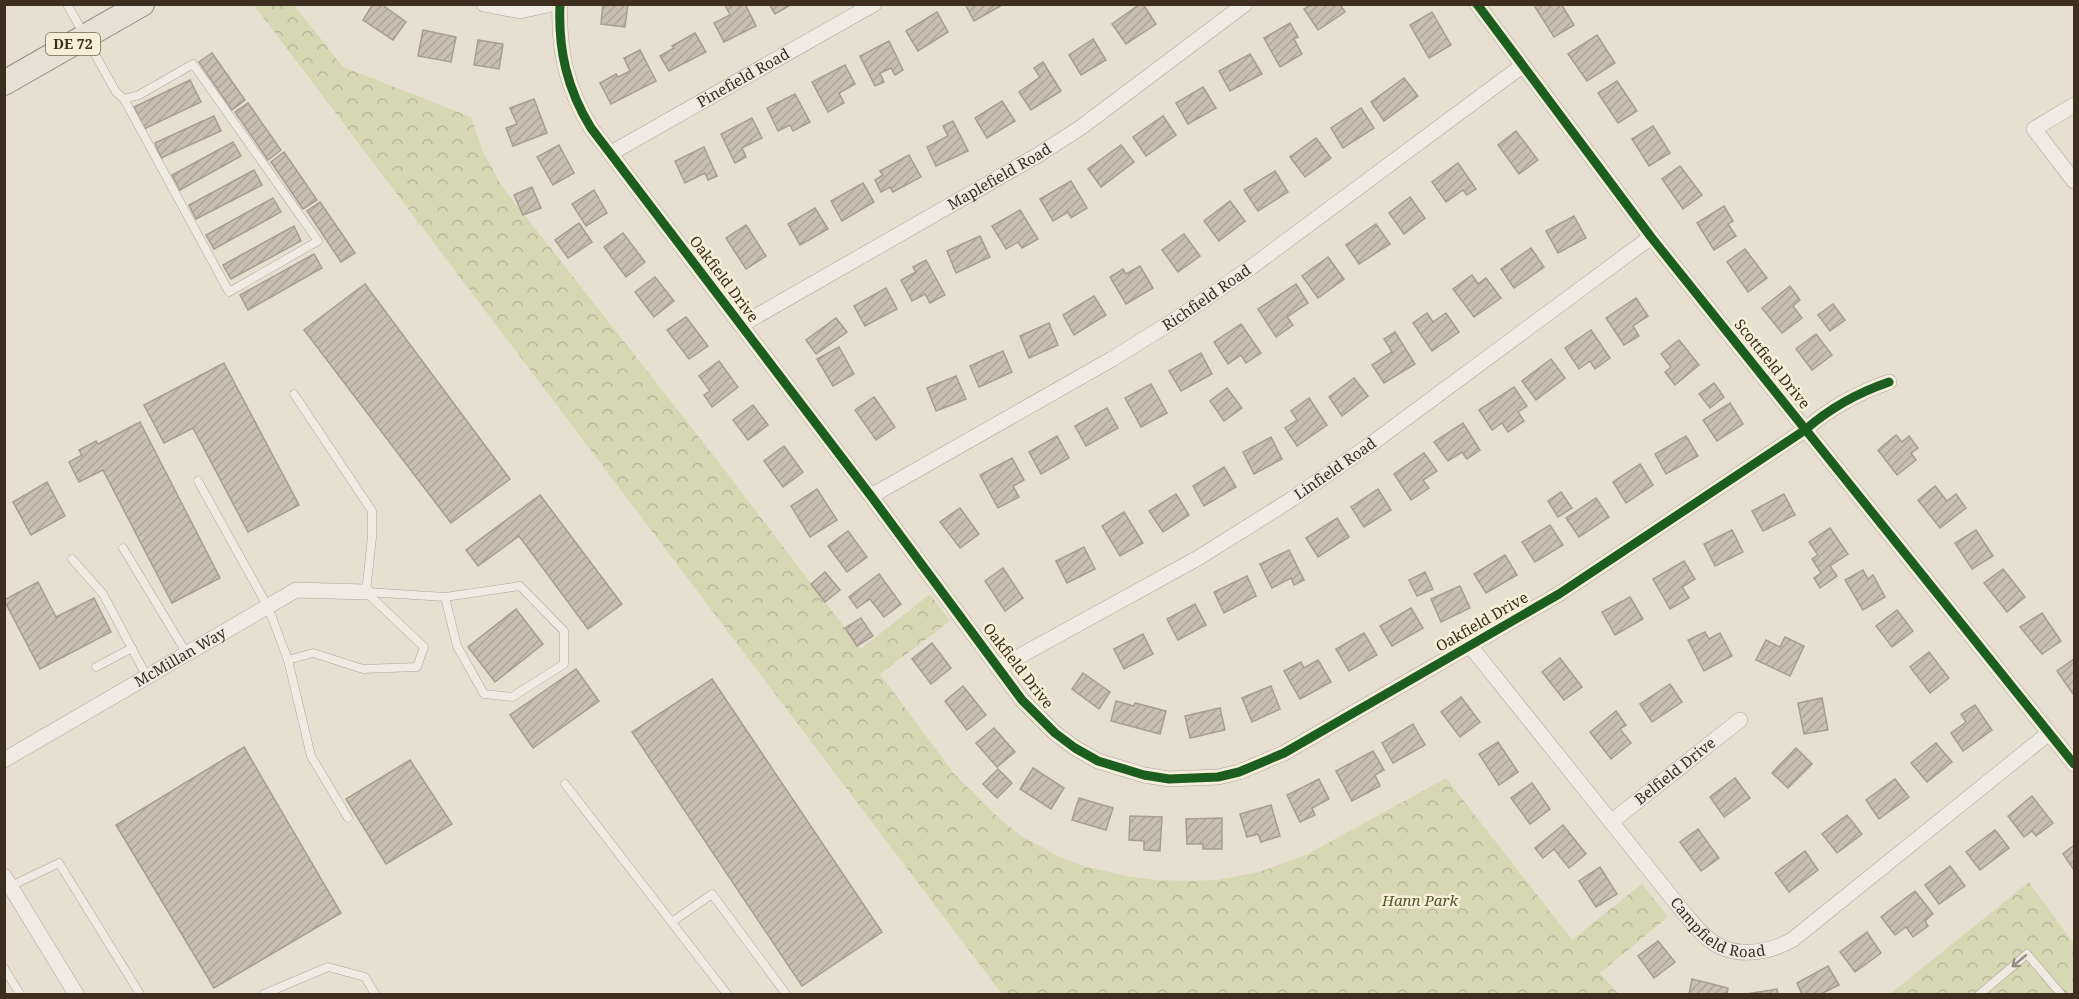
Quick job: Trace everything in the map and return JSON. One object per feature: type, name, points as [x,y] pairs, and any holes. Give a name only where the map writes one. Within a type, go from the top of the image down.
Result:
[{"type":"main road","name":"DE 72","points":[[4,83],[142,4]]},
{"type":"street","points":[[484,4],[520,10],[552,4]]},
{"type":"street","name":"Oakfield Drive","points":[[560,4],[560,36],[569,84],[580,111],[998,668],[1038,717],[1075,748],[1098,761],[1121,769],[1169,779],[1194,779],[1239,772],[1284,753],[1471,647],[1606,565],[1805,430],[1830,409],[1849,398],[1889,382]]},
{"type":"street","name":"Pinefield Road","points":[[611,153],[874,4]]},
{"type":"street","name":"Maplefield Road","points":[[741,326],[1038,155],[1080,128],[1245,4]]},
{"type":"street","name":"Scottfield Drive","points":[[1477,4],[1651,237],[2074,764]]},
{"type":"street","name":"Richfield Road","points":[[871,496],[1112,359],[1175,320],[1250,268],[1522,66]]},
{"type":"street","points":[[2074,105],[2034,129],[2074,181]]},
{"type":"street","name":"Linfield Road","points":[[998,668],[1198,558],[1292,499],[1367,447],[1651,237]]},
{"type":"street","name":"McMillan Way","points":[[4,760],[296,590],[366,592]]},
{"type":"street","name":"Campfield Road","points":[[1471,647],[1685,914],[1712,942],[1738,951],[1767,951],[1792,940],[2049,734]]},
{"type":"street","name":"Belfield Drive","points":[[1611,822],[1740,720]]},
{"type":"street","points":[[8,881],[76,994]]},
{"type":"lane","points":[[67,4],[116,92],[124,99],[229,292],[318,241],[194,64],[139,95],[124,99]]},
{"type":"lane","points":[[294,394],[372,511],[372,537],[366,592]]},
{"type":"lane","points":[[198,481],[268,607],[288,660],[312,756],[348,818]]},
{"type":"lane","points":[[123,548],[187,654]]},
{"type":"lane","points":[[72,559],[103,594],[147,677]]},
{"type":"lane","points":[[366,592],[445,597],[520,586],[564,631],[564,664],[512,697],[484,694],[458,646],[445,597]]},
{"type":"lane","points":[[288,660],[312,652],[363,669],[417,667],[424,647],[366,592]]},
{"type":"lane","points":[[96,667],[132,648]]},
{"type":"lane","points":[[565,783],[727,994]]},
{"type":"lane","points":[[8,881],[59,863],[140,994]]},
{"type":"lane","points":[[672,922],[712,894],[786,994]]},
{"type":"lane","points":[[1980,994],[2027,954],[2061,994]]},
{"type":"lane","points":[[4,968],[20,994]]},
{"type":"lane","points":[[264,994],[328,968],[365,977],[375,994]]},
{"type":"green space","name":"Hann Park","points":[[254,5],[294,5],[343,67],[471,117],[483,152],[501,185],[717,460],[861,649],[930,594],[950,621],[880,674],[955,775],[1001,820],[1023,837],[1060,857],[1087,867],[1127,876],[1154,880],[1217,880],[1259,872],[1306,855],[1446,778],[1572,940],[1642,884],[1668,917],[1600,973],[1618,994],[1002,994]]},
{"type":"green space","points":[[2029,882],[2074,944],[2074,994],[1890,994]]},
{"type":"building","points":[[373,4],[381,4],[406,22],[393,40],[363,20]]},
{"type":"building","points":[[603,4],[628,4],[625,27],[601,24]]},
{"type":"building","points":[[745,4],[756,26],[724,42],[714,23],[730,15],[725,5]]},
{"type":"building","points":[[769,4],[792,4],[775,14]]},
{"type":"building","points":[[965,4],[1001,4],[1002,5],[974,21]]},
{"type":"building","points":[[1143,4],[1156,24],[1126,44],[1112,24]]},
{"type":"building","points":[[1312,4],[1340,4],[1345,12],[1318,30],[1304,9]]},
{"type":"building","points":[[1539,4],[1561,4],[1574,25],[1554,37],[1535,7]]},
{"type":"building","points":[[937,12],[948,32],[918,51],[906,31]]},
{"type":"building","points":[[1432,12],[1451,45],[1429,58],[1410,25]]},
{"type":"building","points":[[1290,23],[1298,37],[1294,39],[1302,54],[1280,67],[1264,38]]},
{"type":"building","points":[[423,30],[456,37],[451,62],[418,56]]},
{"type":"building","points":[[695,33],[706,52],[669,71],[660,56]]},
{"type":"building","points":[[1597,35],[1615,63],[1587,81],[1568,54]]},
{"type":"building","points":[[1093,39],[1106,60],[1081,75],[1069,55]]},
{"type":"building","points":[[478,40],[503,44],[499,69],[474,65]]},
{"type":"building","points":[[889,41],[903,70],[895,75],[891,68],[880,73],[884,82],[875,86],[860,56]]},
{"type":"building","points":[[640,50],[656,81],[611,104],[600,83],[616,74],[618,77],[630,71],[624,58]]},
{"type":"building","points":[[212,53],[245,100],[232,110],[199,62]]},
{"type":"building","points":[[1250,54],[1262,74],[1230,91],[1219,71]]},
{"type":"building","points":[[1043,62],[1061,91],[1031,110],[1019,92],[1040,77],[1034,68]]},
{"type":"building","points":[[845,65],[855,84],[839,93],[844,103],[828,112],[812,82]]},
{"type":"building","points":[[1404,78],[1418,96],[1384,121],[1371,102]]},
{"type":"building","points":[[190,80],[201,102],[144,129],[134,107]]},
{"type":"building","points":[[1617,81],[1637,111],[1618,123],[1598,93]]},
{"type":"building","points":[[1203,87],[1216,108],[1188,124],[1176,103]]},
{"type":"building","points":[[795,94],[810,122],[793,131],[790,125],[778,131],[767,108]]},
{"type":"building","points":[[534,99],[547,133],[513,146],[506,128],[517,124],[510,108]]},
{"type":"building","points":[[1002,101],[1015,121],[987,138],[975,118]]},
{"type":"building","points":[[248,103],[281,150],[268,160],[235,112]]},
{"type":"building","points":[[1361,108],[1374,128],[1343,148],[1331,128]]},
{"type":"building","points":[[214,116],[221,131],[161,158],[155,143]]},
{"type":"building","points":[[1163,116],[1176,135],[1146,156],[1133,137]]},
{"type":"building","points":[[752,118],[762,138],[742,148],[746,157],[735,163],[721,134]]},
{"type":"building","points":[[953,121],[968,151],[936,166],[927,147],[948,136],[943,126]]},
{"type":"building","points":[[1653,126],[1670,153],[1649,166],[1632,139]]},
{"type":"building","points":[[1516,131],[1538,160],[1519,174],[1498,145]]},
{"type":"building","points":[[1316,138],[1331,158],[1305,177],[1290,157]]},
{"type":"building","points":[[233,142],[241,156],[180,190],[172,175]]},
{"type":"building","points":[[559,145],[574,173],[553,185],[537,157]]},
{"type":"building","points":[[1121,145],[1134,162],[1101,187],[1088,169]]},
{"type":"building","points":[[704,147],[717,176],[708,180],[705,173],[685,183],[675,161]]},
{"type":"building","points":[[284,152],[317,200],[303,209],[271,162]]},
{"type":"building","points":[[909,155],[921,177],[893,192],[890,187],[881,192],[875,180],[883,175],[880,171]]},
{"type":"building","points":[[1458,163],[1476,189],[1467,195],[1463,190],[1446,202],[1432,182]]},
{"type":"building","points":[[1680,166],[1702,195],[1683,209],[1662,179]]},
{"type":"building","points":[[254,170],[262,185],[196,219],[189,205]]},
{"type":"building","points":[[1275,171],[1288,192],[1258,211],[1244,190]]},
{"type":"building","points":[[1071,181],[1087,208],[1071,218],[1068,212],[1053,221],[1040,199]]},
{"type":"building","points":[[863,183],[874,202],[842,221],[831,201]]},
{"type":"building","points":[[532,187],[541,208],[523,215],[514,195]]},
{"type":"building","points":[[594,190],[607,213],[586,226],[572,204]]},
{"type":"building","points":[[1410,197],[1425,218],[1404,234],[1389,213]]},
{"type":"building","points":[[273,198],[281,212],[214,249],[206,235]]},
{"type":"building","points":[[1230,201],[1245,221],[1219,241],[1204,221]]},
{"type":"building","points":[[320,202],[355,253],[341,262],[307,211]]},
{"type":"building","points":[[1724,206],[1733,221],[1728,224],[1736,236],[1714,250],[1697,223]]},
{"type":"building","points":[[815,208],[828,229],[800,245],[788,224]]},
{"type":"building","points":[[1020,210],[1038,239],[1022,248],[1018,242],[1006,249],[992,226]]},
{"type":"building","points":[[1574,216],[1586,238],[1558,253],[1546,231]]},
{"type":"building","points":[[579,223],[592,242],[568,258],[555,240]]},
{"type":"building","points":[[1376,224],[1390,244],[1359,264],[1346,245]]},
{"type":"building","points":[[746,225],[766,256],[746,269],[726,238]]},
{"type":"building","points":[[294,226],[301,241],[231,279],[223,265]]},
{"type":"building","points":[[623,233],[645,262],[626,277],[604,247]]},
{"type":"building","points":[[1184,234],[1200,256],[1178,272],[1162,250]]},
{"type":"building","points":[[980,236],[990,257],[956,273],[947,251]]},
{"type":"building","points":[[1531,248],[1544,267],[1514,288],[1501,269]]},
{"type":"building","points":[[1745,249],[1767,278],[1748,292],[1727,262]]},
{"type":"building","points":[[314,254],[322,268],[248,310],[240,295]]},
{"type":"building","points":[[1328,257],[1344,279],[1318,298],[1302,276]]},
{"type":"building","points":[[926,260],[945,295],[930,303],[925,294],[912,301],[901,280],[916,272],[913,267]]},
{"type":"building","points":[[1140,266],[1153,288],[1126,304],[1110,277],[1123,269],[1126,274]]},
{"type":"building","points":[[1472,275],[1478,284],[1486,278],[1501,298],[1474,317],[1453,289]]},
{"type":"building","points":[[655,277],[674,301],[654,317],[635,292]]},
{"type":"building","points":[[365,284],[510,479],[451,523],[304,330]]},
{"type":"building","points":[[1296,284],[1308,303],[1287,317],[1293,325],[1276,337],[1258,309]]},
{"type":"building","points":[[1790,286],[1800,300],[1793,306],[1802,318],[1782,333],[1762,308]]},
{"type":"building","points":[[886,288],[897,309],[865,326],[854,306]]},
{"type":"building","points":[[1094,296],[1106,315],[1074,335],[1063,315]]},
{"type":"building","points":[[1636,298],[1648,316],[1633,326],[1639,336],[1624,345],[1606,318]]},
{"type":"building","points":[[1833,304],[1845,320],[1830,331],[1818,315]]},
{"type":"building","points":[[1427,313],[1433,322],[1446,313],[1459,332],[1432,351],[1413,323]]},
{"type":"building","points":[[686,317],[708,346],[689,359],[667,330]]},
{"type":"building","points":[[836,318],[847,332],[816,354],[806,340]]},
{"type":"building","points":[[1049,323],[1058,345],[1029,358],[1020,336]]},
{"type":"building","points":[[1241,324],[1261,353],[1246,363],[1241,355],[1228,364],[1214,342]]},
{"type":"building","points":[[1591,330],[1610,358],[1595,369],[1590,361],[1579,369],[1565,348]]},
{"type":"building","points":[[1395,332],[1415,364],[1384,383],[1372,365],[1392,352],[1384,339]]},
{"type":"building","points":[[1816,334],[1832,355],[1812,370],[1796,349]]},
{"type":"building","points":[[1679,340],[1699,365],[1675,385],[1665,372],[1671,367],[1661,354]]},
{"type":"building","points":[[839,347],[854,374],[833,386],[817,359]]},
{"type":"building","points":[[1003,351],[1012,372],[979,387],[970,366]]},
{"type":"building","points":[[1201,353],[1212,374],[1181,391],[1169,371]]},
{"type":"building","points":[[1551,359],[1565,378],[1536,400],[1522,381]]},
{"type":"building","points":[[719,361],[738,387],[712,407],[704,395],[710,391],[699,376]]},
{"type":"building","points":[[224,363],[299,505],[248,532],[193,428],[164,443],[144,405]]},
{"type":"building","points":[[956,376],[966,399],[936,411],[927,388]]},
{"type":"building","points":[[1354,378],[1368,396],[1342,416],[1329,397]]},
{"type":"building","points":[[1714,383],[1724,397],[1710,408],[1699,394]]},
{"type":"building","points":[[1151,384],[1167,413],[1141,427],[1125,398]]},
{"type":"building","points":[[1514,387],[1527,406],[1518,412],[1524,421],[1508,432],[1502,423],[1492,430],[1479,410]]},
{"type":"building","points":[[1227,388],[1242,408],[1224,421],[1210,401]]},
{"type":"building","points":[[874,397],[895,427],[876,440],[855,410]]},
{"type":"building","points":[[1309,398],[1327,425],[1297,446],[1285,428],[1297,420],[1291,411]]},
{"type":"building","points":[[1730,403],[1743,424],[1717,441],[1703,420]]},
{"type":"building","points":[[753,405],[768,425],[748,440],[733,420]]},
{"type":"building","points":[[1107,408],[1118,428],[1086,446],[1075,426]]},
{"type":"building","points":[[140,422],[220,578],[172,603],[103,470],[79,482],[69,462],[82,455],[79,450],[96,441],[98,444]]},
{"type":"building","points":[[1463,423],[1480,450],[1467,459],[1462,452],[1448,461],[1434,442]]},
{"type":"building","points":[[1896,435],[1902,442],[1909,436],[1918,448],[1911,453],[1916,460],[1897,475],[1878,450]]},
{"type":"building","points":[[1057,436],[1069,458],[1041,474],[1029,452]]},
{"type":"building","points":[[1686,436],[1698,456],[1666,474],[1655,454]]},
{"type":"building","points":[[1271,437],[1282,459],[1254,474],[1243,452]]},
{"type":"building","points":[[784,446],[803,472],[783,487],[764,461]]},
{"type":"building","points":[[1424,453],[1437,471],[1423,480],[1429,488],[1411,500],[1394,474]]},
{"type":"building","points":[[1012,458],[1024,480],[1013,486],[1019,497],[998,508],[980,475]]},
{"type":"building","points":[[1640,464],[1653,485],[1626,503],[1613,482]]},
{"type":"building","points":[[1224,467],[1236,487],[1204,506],[1193,486]]},
{"type":"building","points":[[47,482],[65,516],[31,535],[13,502]]},
{"type":"building","points":[[1935,486],[1947,501],[1956,494],[1966,508],[1940,528],[1918,500]]},
{"type":"building","points":[[817,489],[837,520],[810,537],[791,506]]},
{"type":"building","points":[[1378,489],[1391,510],[1364,527],[1351,507]]},
{"type":"building","points":[[1561,492],[1572,508],[1558,517],[1548,501]]},
{"type":"building","points":[[1176,494],[1189,515],[1163,532],[1149,511]]},
{"type":"building","points":[[1784,494],[1795,515],[1763,531],[1752,511]]},
{"type":"building","points":[[540,495],[622,604],[588,629],[519,536],[478,566],[466,550]]},
{"type":"building","points":[[1596,498],[1609,517],[1579,537],[1566,518]]},
{"type":"building","points":[[960,508],[979,534],[960,548],[940,522]]},
{"type":"building","points":[[1124,512],[1143,543],[1120,556],[1102,526]]},
{"type":"building","points":[[1337,518],[1349,537],[1318,557],[1306,538]]},
{"type":"building","points":[[1550,525],[1563,545],[1535,562],[1522,542]]},
{"type":"building","points":[[1830,528],[1848,554],[1830,566],[1837,576],[1820,588],[1814,578],[1821,573],[1812,559],[1818,555],[1809,542]]},
{"type":"building","points":[[1732,530],[1743,552],[1715,566],[1704,544]]},
{"type":"building","points":[[1976,530],[1993,556],[1972,569],[1955,543]]},
{"type":"building","points":[[848,531],[867,557],[847,572],[828,546]]},
{"type":"building","points":[[1084,547],[1095,569],[1067,583],[1056,561]]},
{"type":"building","points":[[1289,550],[1304,580],[1294,585],[1291,578],[1272,588],[1260,564]]},
{"type":"building","points":[[1505,555],[1517,575],[1486,593],[1474,574]]},
{"type":"building","points":[[1684,561],[1695,579],[1682,587],[1689,598],[1670,609],[1653,579]]},
{"type":"building","points":[[1003,568],[1023,598],[1005,611],[985,581]]},
{"type":"building","points":[[2003,569],[2025,597],[2007,612],[1984,583]]},
{"type":"building","points":[[1863,570],[1868,579],[1873,575],[1885,597],[1863,610],[1845,580]]},
{"type":"building","points":[[825,572],[840,590],[825,602],[811,584]]},
{"type":"building","points":[[1425,572],[1433,589],[1417,596],[1409,580]]},
{"type":"building","points":[[879,574],[901,604],[884,617],[870,599],[857,608],[849,597]]},
{"type":"building","points":[[1247,576],[1256,596],[1224,613],[1214,592]]},
{"type":"building","points":[[38,582],[56,617],[94,598],[111,632],[40,669],[4,600]]},
{"type":"building","points":[[1460,586],[1470,608],[1441,622],[1431,599]]},
{"type":"building","points":[[1630,597],[1643,619],[1615,635],[1602,612]]},
{"type":"building","points":[[1195,604],[1206,625],[1178,640],[1167,619]]},
{"type":"building","points":[[1411,608],[1423,628],[1392,646],[1380,626]]},
{"type":"building","points":[[516,609],[543,644],[495,682],[468,647]]},
{"type":"building","points":[[1897,610],[1913,631],[1892,647],[1876,626]]},
{"type":"building","points":[[2042,613],[2061,641],[2042,654],[2020,627]]},
{"type":"building","points":[[861,618],[873,636],[857,646],[845,628]]},
{"type":"building","points":[[1705,632],[1709,639],[1720,633],[1732,656],[1704,671],[1688,640]]},
{"type":"building","points":[[1364,633],[1377,655],[1349,671],[1336,649]]},
{"type":"building","points":[[1143,634],[1153,654],[1124,669],[1114,649]]},
{"type":"building","points":[[1785,637],[1804,646],[1790,676],[1756,660],[1766,640],[1780,647]]},
{"type":"building","points":[[932,643],[951,668],[931,684],[912,659]]},
{"type":"building","points":[[1929,652],[1949,678],[1930,693],[1910,667]]},
{"type":"building","points":[[1560,658],[1582,687],[1564,700],[1542,672]]},
{"type":"building","points":[[2074,659],[2074,694],[2073,694],[2057,671]]},
{"type":"building","points":[[1318,660],[1331,682],[1300,699],[1284,671],[1301,662],[1304,668]]},
{"type":"building","points":[[576,669],[599,701],[533,748],[510,715]]},
{"type":"building","points":[[1083,673],[1110,692],[1099,709],[1072,689]]},
{"type":"building","points":[[712,679],[882,932],[802,986],[632,732]]},
{"type":"building","points":[[1670,684],[1682,702],[1652,722],[1640,704]]},
{"type":"building","points":[[963,686],[986,715],[967,730],[945,701]]},
{"type":"building","points":[[1271,686],[1280,709],[1252,722],[1242,698]]},
{"type":"building","points":[[1461,697],[1480,722],[1460,737],[1441,712]]},
{"type":"building","points":[[1822,698],[1828,730],[1804,734],[1798,703]]},
{"type":"building","points":[[1116,701],[1166,711],[1160,734],[1111,721]]},
{"type":"building","points":[[1975,705],[1992,730],[1963,751],[1951,733],[1966,722],[1961,714]]},
{"type":"building","points":[[1220,708],[1225,730],[1190,738],[1185,716]]},
{"type":"building","points":[[1616,711],[1626,725],[1620,729],[1631,743],[1611,759],[1590,732]]},
{"type":"building","points":[[1413,724],[1425,745],[1393,763],[1382,743]]},
{"type":"building","points":[[994,728],[1015,752],[997,767],[976,743]]},
{"type":"building","points":[[1498,742],[1518,772],[1499,785],[1479,754]]},
{"type":"building","points":[[1936,743],[1952,762],[1927,782],[1911,763]]},
{"type":"building","points":[[244,747],[341,913],[214,988],[116,825]]},
{"type":"building","points":[[1796,748],[1812,764],[1788,788],[1772,773]]},
{"type":"building","points":[[1373,751],[1384,770],[1375,775],[1380,786],[1352,801],[1336,771]]},
{"type":"building","points":[[410,760],[452,824],[386,864],[346,799]]},
{"type":"building","points":[[1033,768],[1064,788],[1051,809],[1020,789]]},
{"type":"building","points":[[998,769],[1012,783],[997,798],[983,784]]},
{"type":"building","points":[[1735,778],[1750,798],[1724,817],[1710,797]]},
{"type":"building","points":[[1319,779],[1329,799],[1312,808],[1315,815],[1300,822],[1287,795]]},
{"type":"building","points":[[1895,779],[1909,797],[1879,819],[1866,800]]},
{"type":"building","points":[[1532,783],[1550,809],[1530,824],[1511,798]]},
{"type":"building","points":[[2032,796],[2053,823],[2036,836],[2032,831],[2024,837],[2008,816]]},
{"type":"building","points":[[1079,798],[1113,808],[1106,830],[1072,820]]},
{"type":"building","points":[[1271,805],[1280,836],[1261,842],[1258,834],[1247,837],[1240,814]]},
{"type":"building","points":[[1847,815],[1862,834],[1837,853],[1822,834]]},
{"type":"building","points":[[1130,816],[1162,817],[1160,851],[1144,850],[1144,841],[1129,840]]},
{"type":"building","points":[[1222,818],[1222,849],[1203,849],[1203,844],[1187,844],[1186,819]]},
{"type":"building","points":[[1563,825],[1586,854],[1569,868],[1554,849],[1543,858],[1535,848]]},
{"type":"building","points":[[1698,829],[1719,858],[1701,871],[1680,842]]},
{"type":"building","points":[[1995,830],[2009,848],[1980,870],[1966,852]]},
{"type":"building","points":[[2074,845],[2074,870],[2063,854]]},
{"type":"building","points":[[1805,851],[1818,870],[1789,892],[1775,873]]},
{"type":"building","points":[[1950,866],[1965,886],[1939,904],[1925,885]]},
{"type":"building","points":[[1600,867],[1617,894],[1596,907],[1579,881]]},
{"type":"building","points":[[1915,891],[1933,914],[1925,921],[1928,926],[1913,937],[1906,927],[1895,935],[1881,917]]},
{"type":"building","points":[[1867,932],[1881,953],[1855,972],[1840,952]]},
{"type":"building","points":[[1658,941],[1675,962],[1654,978],[1638,956]]},
{"type":"building","points":[[1828,966],[1839,985],[1821,994],[1802,994],[1797,983]]},
{"type":"building","points":[[1692,979],[1728,988],[1727,994],[1689,994]]},
{"type":"building","points":[[1777,989],[1778,994],[1746,994]]},
{"type":"cycle path","points":[[560,4],[561,37],[566,69],[576,99],[591,128],[871,496],[1022,700],[1055,733],[1075,748],[1098,761],[1144,775],[1169,779],[1218,777],[1239,772],[1284,753],[1559,594],[1835,408],[1855,396],[1889,382]]},
{"type":"cycle path","points":[[1477,4],[1651,237],[2074,764]]}]
